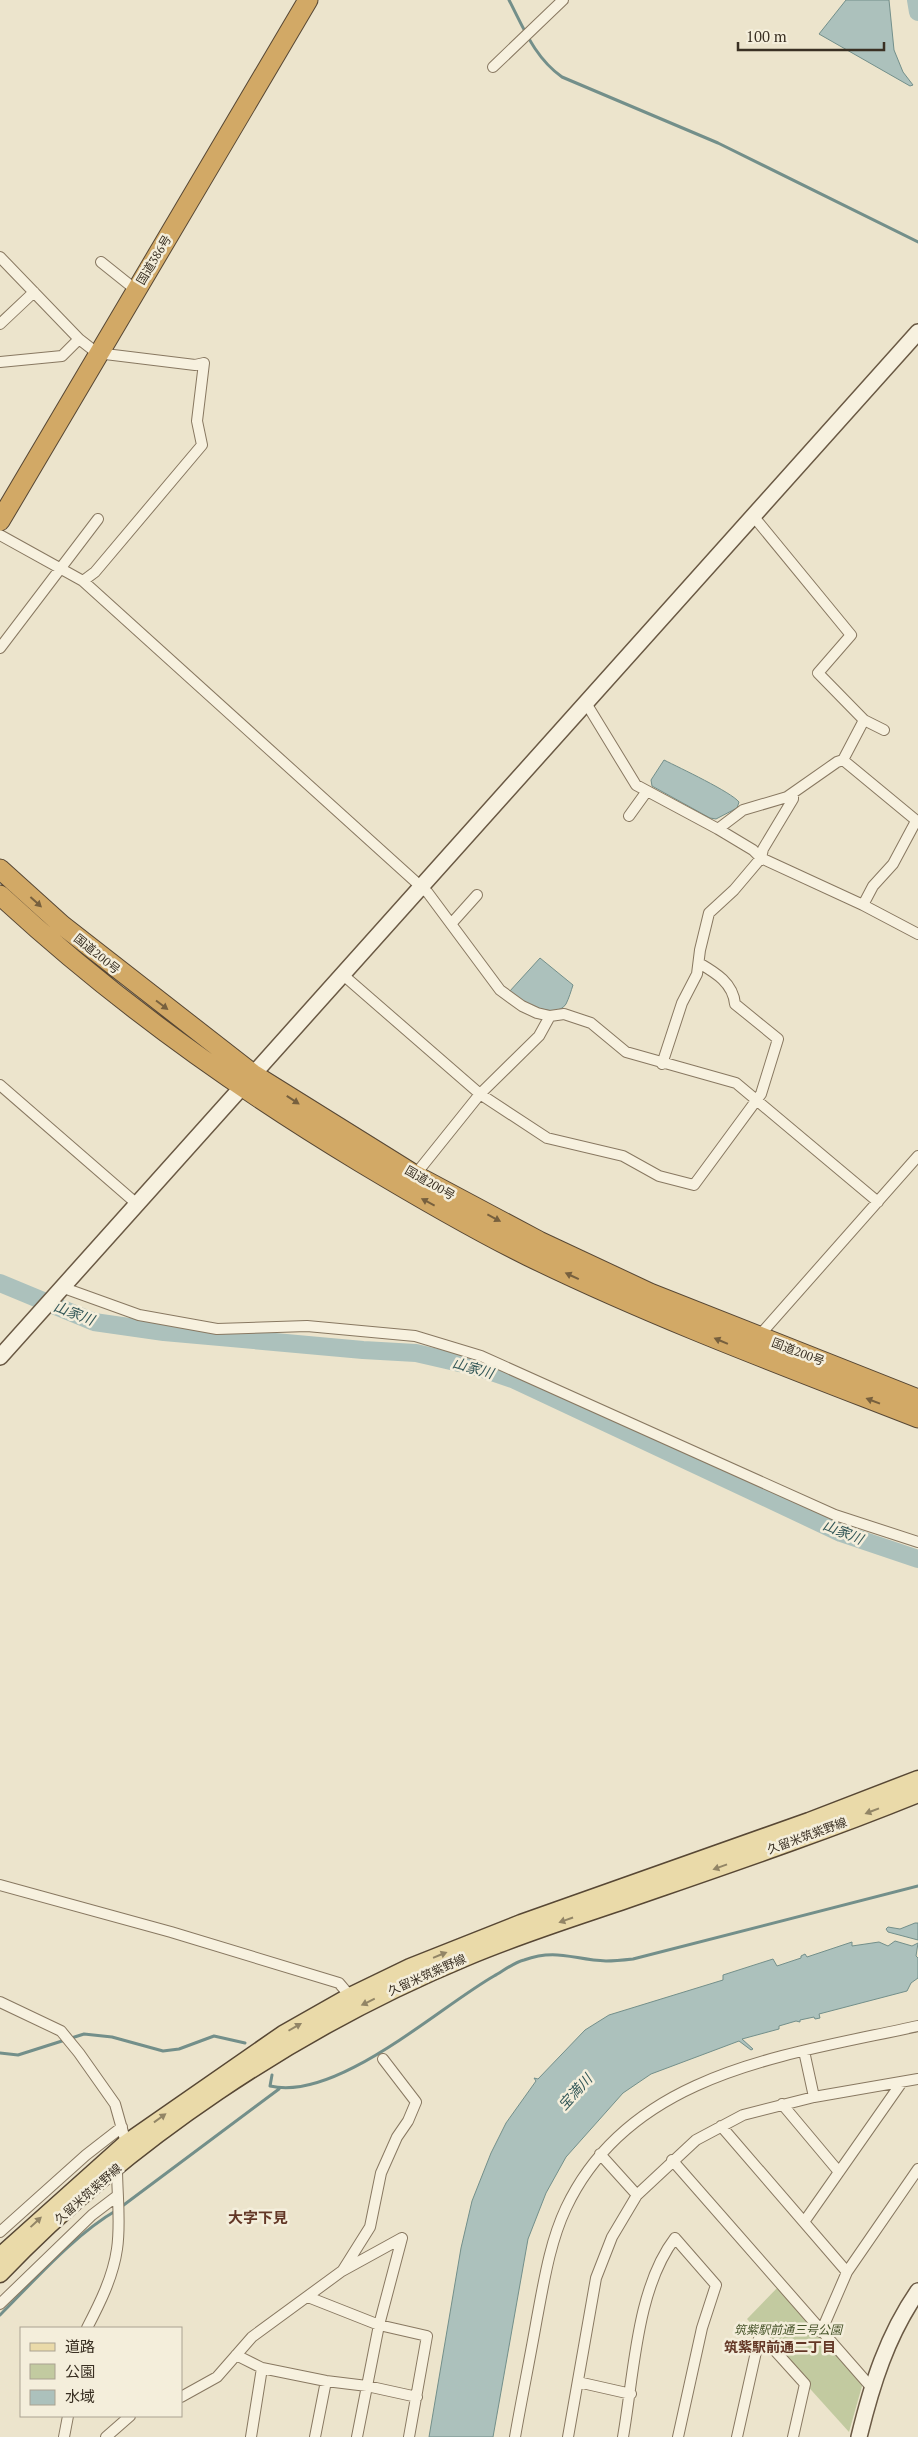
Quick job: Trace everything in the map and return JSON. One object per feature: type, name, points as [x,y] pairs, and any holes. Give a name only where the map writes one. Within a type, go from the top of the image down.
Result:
[{"type":"highway","name":"国道386号","points":[[0,521],[308,0]]},
{"type":"highway","name":"国道200号","points":[[0,869],[62,926],[247,1080],[415,1175],[539,1241],[650,1292],[758,1337],[918,1399]]},
{"type":"highway","name":"国道200号","points":[[0,895],[50,941],[119,996],[247,1080],[406,1190],[527,1256],[715,1339],[918,1418]]},
{"type":"main road","name":"久留米筑紫野線","points":[[0,2256],[126,2143],[267,2044],[350,1996],[410,1967],[521,1922],[800,1824],[918,1779]]},
{"type":"main road","name":"久留米筑紫野線","points":[[0,2274],[58,2219],[117,2168],[180,2119],[297,2041],[393,1990],[468,1956],[809,1835],[918,1794]]},
{"type":"street","points":[[493,66],[563,0]]},
{"type":"street","points":[[0,257],[79,339],[97,354],[196,365],[204,363],[197,421],[202,445],[95,572],[83,581]]},
{"type":"street","points":[[101,262],[136,290]]},
{"type":"street","points":[[0,324],[34,292]]},
{"type":"street","points":[[0,1357],[64,1288],[247,1080],[918,332]]},
{"type":"street","points":[[0,362],[62,356],[79,339]]},
{"type":"street","points":[[754,517],[850,635],[818,673],[864,720],[884,730]]},
{"type":"street","points":[[0,648],[60,566],[98,519]]},
{"type":"street","points":[[0,535],[60,566],[83,581],[421,887],[500,990],[522,1006],[550,1016],[573,1015],[591,1023],[626,1052],[662,1064],[736,1083],[878,1202]]},
{"type":"street","points":[[586,703],[636,785],[718,829],[753,850],[761,858],[863,905],[918,934]]},
{"type":"street","points":[[718,829],[743,810],[793,794],[837,762],[843,760],[864,720]]},
{"type":"street","points":[[843,760],[917,822],[893,864],[873,886],[863,905]]},
{"type":"street","points":[[629,816],[647,791]]},
{"type":"street","points":[[662,1064],[682,1004],[697,974],[709,913],[734,890],[761,858],[763,849],[792,799],[793,794]]},
{"type":"street","points":[[451,924],[477,895]]},
{"type":"street","points":[[342,974],[480,1094],[547,1138],[623,1156],[658,1176],[694,1185],[758,1100],[778,1039],[734,1004],[734,995],[720,975],[699,963]]},
{"type":"street","points":[[415,1175],[480,1094],[539,1036],[550,1016]]},
{"type":"street","points":[[0,1085],[137,1204]]},
{"type":"street","points":[[758,1337],[918,1156]]},
{"type":"street","points":[[64,1288],[139,1315],[217,1328],[307,1326],[415,1336],[481,1356],[835,1515],[918,1542]]},
{"type":"street","points":[[0,1885],[170,1932],[339,1983],[350,1996]]},
{"type":"street","points":[[0,2002],[61,2031],[115,2104],[126,2143]]},
{"type":"street","points":[[515,2437],[547,2266],[566,2209],[600,2154],[640,2116],[675,2094],[737,2070],[804,2051],[918,2026]]},
{"type":"street","points":[[804,2051],[814,2097]]},
{"type":"street","points":[[342,2271],[370,2227],[381,2173],[397,2137],[408,2121],[416,2102],[383,2058]]},
{"type":"street","points":[[568,2437],[596,2278],[612,2237],[637,2195],[672,2160],[696,2140],[743,2114],[814,2097],[918,2079]]},
{"type":"street","points":[[804,2222],[902,2082]]},
{"type":"street","points":[[782,2104],[839,2172]]},
{"type":"street","points":[[0,2232],[86,2155],[122,2126]]},
{"type":"street","points":[[720,2126],[847,2272]]},
{"type":"street","points":[[600,2154],[637,2195]]},
{"type":"street","points":[[672,2160],[871,2387]]},
{"type":"street","points":[[87,2327],[110,2277],[117,2250],[119,2221],[117,2168]]},
{"type":"street","points":[[821,2332],[847,2272],[917,2173]]},
{"type":"street","points":[[0,2304],[92,2215],[117,2196]]},
{"type":"street","points":[[182,2396],[217,2377],[252,2337],[342,2271],[402,2238],[378,2325],[357,2437]]},
{"type":"street","points":[[623,2437],[643,2310],[652,2279],[665,2250],[674,2238],[716,2284],[702,2328],[678,2437]]},
{"type":"street","points":[[859,2437],[871,2387],[883,2352],[900,2316],[918,2291]]},
{"type":"street","points":[[308,2297],[378,2325],[427,2336],[417,2398],[408,2437]]},
{"type":"street","points":[[737,2437],[760,2334],[805,2384],[793,2437]]},
{"type":"street","points":[[236,2355],[262,2368],[326,2381],[367,2386],[417,2398]]},
{"type":"street","points":[[251,2437],[262,2368]]},
{"type":"street","points":[[315,2437],[326,2381]]},
{"type":"street","points":[[578,2382],[631,2394]]},
{"type":"street","points":[[64,2437],[68,2417]]},
{"type":"street","points":[[106,2437],[129,2417]]},
{"type":"green space","name":"筑紫駅前通三号公園","points":[[780,2285],[864,2379],[849,2432],[747,2319]]},
{"type":"water","points":[[846,0],[889,0],[894,50],[903,72],[913,85],[910,86],[819,34]]},
{"type":"water","points":[[664,760],[726,792],[739,802],[737,808],[716,819],[710,818],[652,786],[651,780]]},
{"type":"water","points":[[540,958],[573,985],[566,1004],[561,1009],[554,1011],[538,1008],[509,992]]},
{"type":"water","points":[[918,1923],[918,1940],[888,1932],[886,1929],[888,1927],[900,1929]]},
{"type":"water","name":"宝満川","points":[[895,1941],[912,1946],[918,1943],[916,1956],[918,1958],[918,1978],[911,1983],[907,1991],[819,2014],[820,2018],[815,2019],[814,2017],[800,2020],[800,2022],[796,2021],[779,2026],[779,2029],[742,2039],[753,2049],[751,2050],[739,2041],[651,2074],[623,2093],[566,2157],[546,2193],[528,2239],[493,2437],[429,2437],[461,2248],[472,2201],[491,2153],[506,2123],[536,2081],[534,2078],[538,2079],[585,2030],[609,2015],[723,1980],[723,1975],[773,1959],[777,1966],[801,1958],[805,1954],[807,1957],[852,1942],[852,1946],[879,1942],[888,1946]]},
{"type":"waterway","points":[[509,0],[537,52],[562,77],[718,143],[918,242]]},
{"type":"waterway","points":[[916,0],[918,12]]},
{"type":"waterway","name":"山家川","points":[[0,1283],[94,1322],[164,1332],[416,1353],[477,1367],[515,1380],[841,1533],[918,1559]]},
{"type":"waterway","points":[[272,2075],[270,2086],[296,2087],[325,2080],[355,2067],[386,2049],[471,1991],[520,1961],[546,1955],[606,1961],[633,1959],[918,1886]]},
{"type":"waterway","points":[[0,2053],[18,2055],[84,2034],[112,2037],[163,2051],[179,2049],[214,2036],[245,2043]]},
{"type":"waterway","points":[[0,2315],[70,2245],[86,2232],[279,2089]]},
{"type":"district","name":"大字下見","points":[[258,2218]]},
{"type":"district","name":"筑紫駅前通二丁目","points":[[780,2347]]}]
